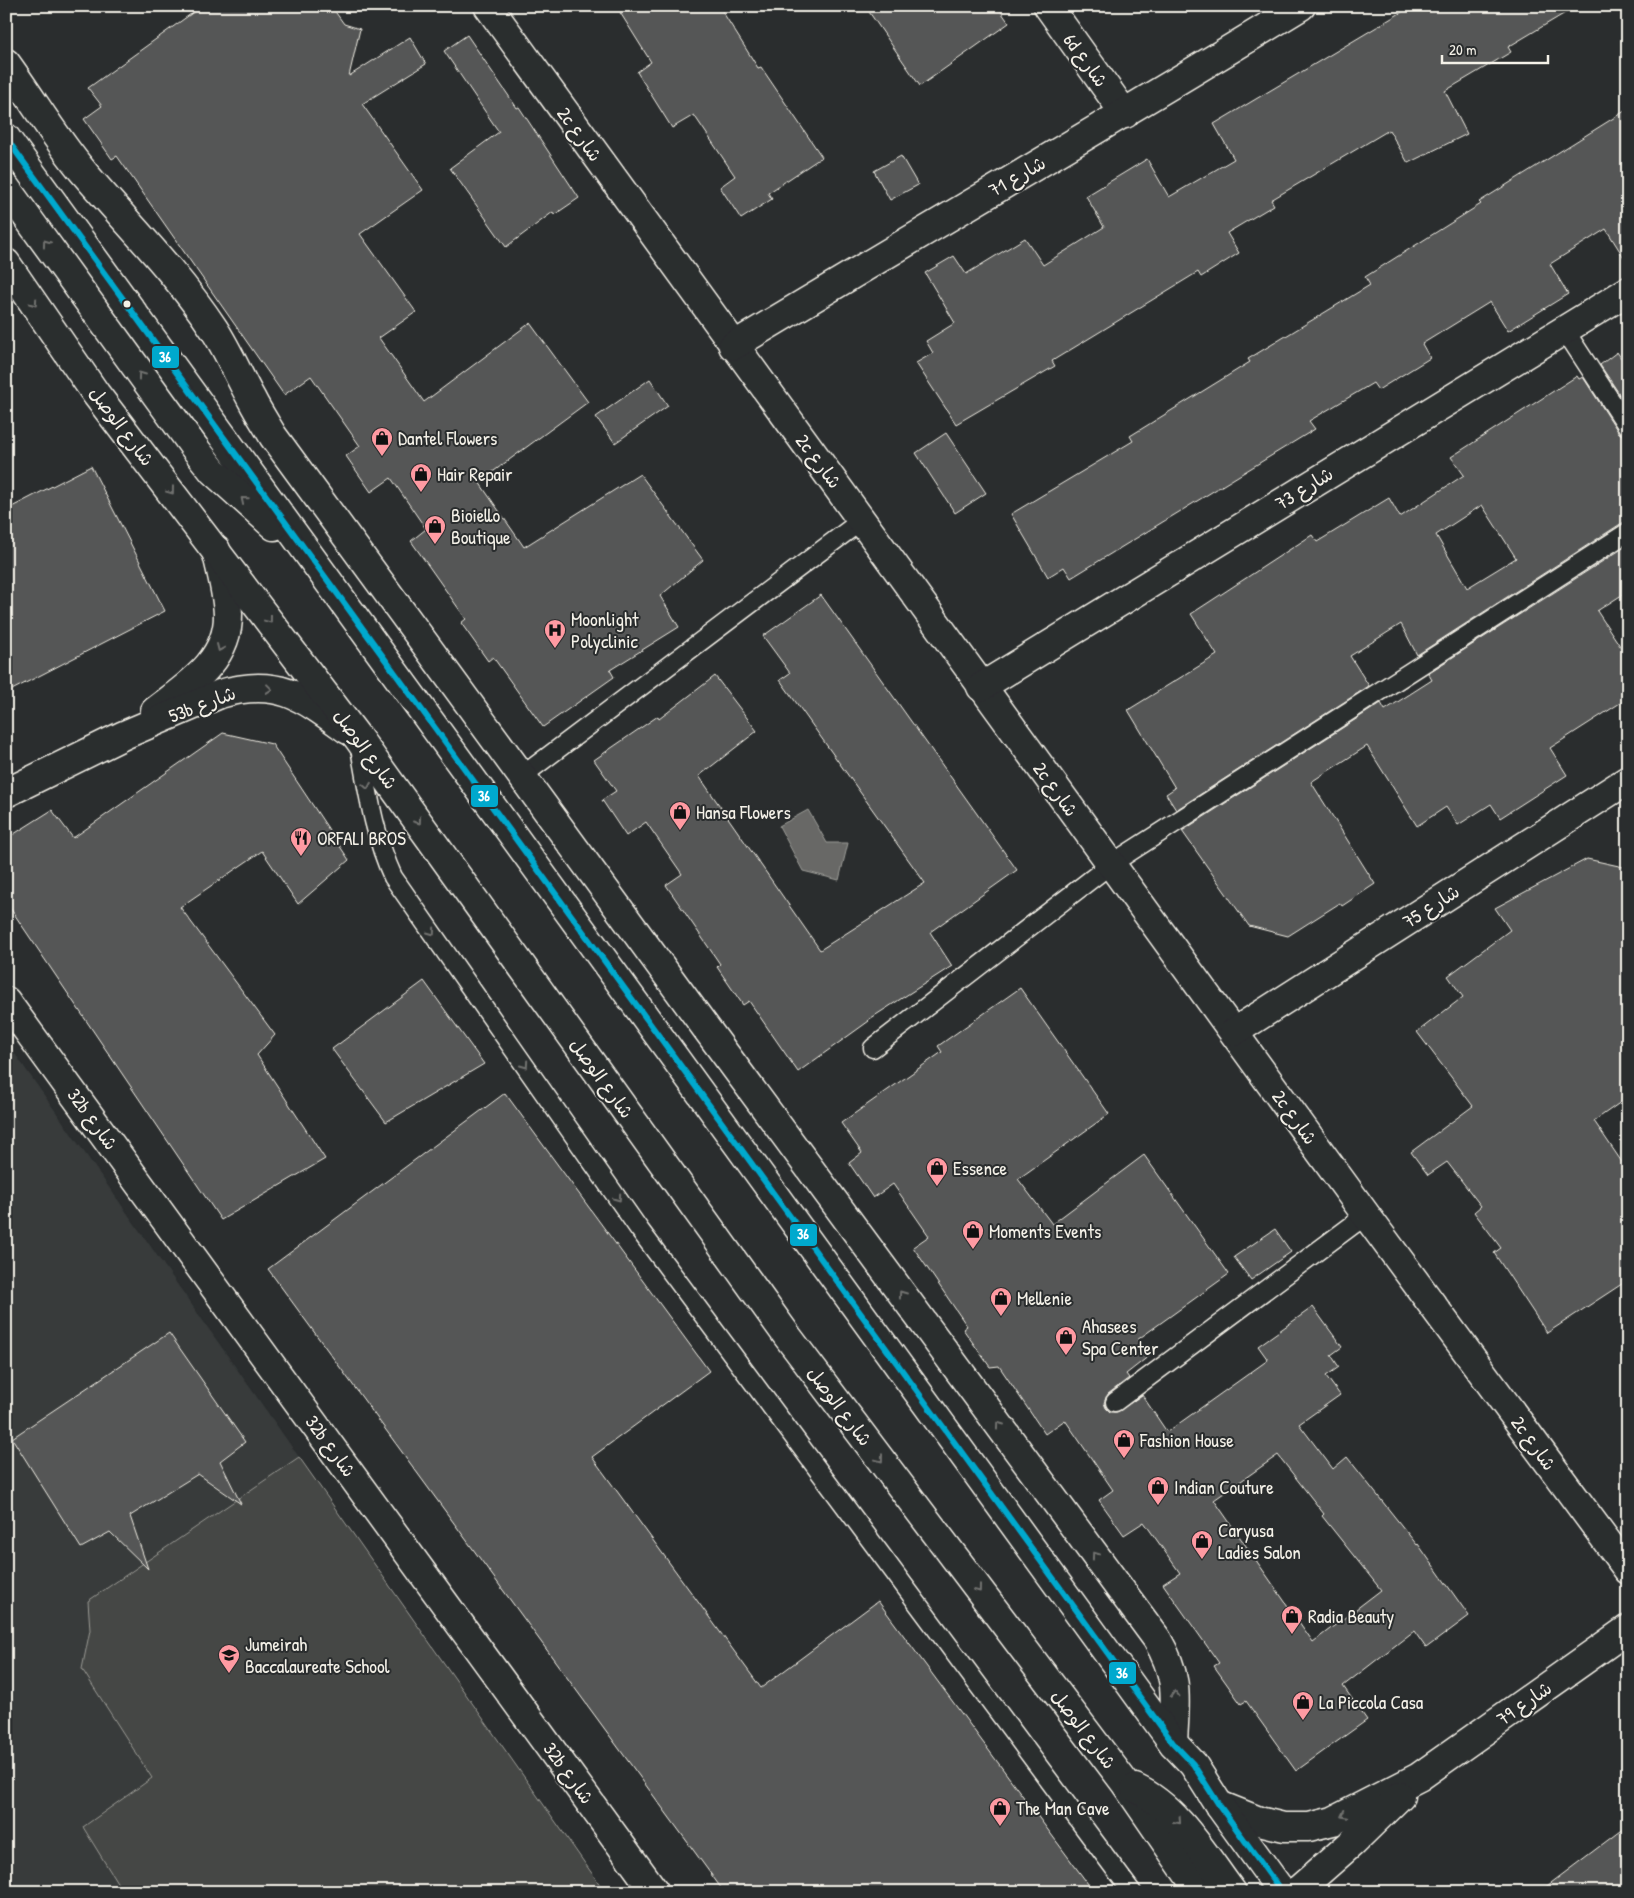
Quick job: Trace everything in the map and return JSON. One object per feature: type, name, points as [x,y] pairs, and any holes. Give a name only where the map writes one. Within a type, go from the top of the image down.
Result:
[{"type":"street","name":"2c شارع","points":[[488,6],[733,346],[862,520],[981,687],[1366,1215],[1628,1570]]},
{"type":"street","name":"6d شارع","points":[[1048,6],[1125,114]]},
{"type":"street","name":"شارع 71","points":[[733,346],[990,192],[1125,114],[1301,6]]},
{"type":"street","points":[[6,63],[52,132],[85,174],[121,213],[190,295],[215,330],[237,368],[251,399],[273,436],[1157,1639],[1167,1656],[1173,1675],[1176,1695],[1173,1743]]},
{"type":"street","points":[[6,138],[1173,1743],[1193,1764],[1219,1805],[1282,1892]]},
{"type":"street","points":[[6,188],[213,471],[308,554]]},
{"type":"street","name":"شارع الوصل","points":[[6,263],[96,394],[358,738],[788,1336],[1125,1783],[1200,1892]]},
{"type":"street","name":"شارع 73","points":[[981,687],[1628,291]]},
{"type":"street","name":"53b شارع","points":[[124,735],[194,681],[208,668],[218,653],[226,635],[228,616],[227,597],[216,550]]},
{"type":"street","name":"53b شارع","points":[[6,793],[124,735],[220,694],[235,690],[267,688],[283,691],[306,700],[358,738]]},
{"type":"street","name":"شارع 75","points":[[1234,1032],[1628,780]]},
{"type":"street","name":"32b شارع","points":[[6,1001],[656,1892]]},
{"type":"street","name":"شارع 79","points":[[1219,1805],[1267,1823],[1284,1826],[1309,1827],[1333,1821],[1419,1777],[1628,1629]]},
{"type":"street","name":"شارع 79","points":[[1296,1892],[1353,1842],[1419,1777]]},
{"type":"street","points":[[1125,1783],[1140,1790],[1173,1816],[1232,1892]]},
{"type":"lane","points":[[1564,329],[1628,427]]},
{"type":"lane","points":[[522,776],[862,520]]},
{"type":"lane","points":[[873,1048],[1111,864],[1628,532]]},
{"type":"lane","points":[[358,738],[376,830],[393,877],[639,1228],[1132,1892]]},
{"type":"lane","points":[[1115,1402],[1366,1215]]},
{"type":"shaded area","points":[[808,810],[827,843],[848,843],[839,880],[803,871],[779,826]]},
{"type":"shaded area","name":"Jumeirah Baccalaureate School","points":[[6,1041],[299,1457],[605,1892],[6,1892]]},
{"type":"shaded area","points":[[299,1457],[605,1892],[123,1892],[83,1827],[152,1778],[82,1669],[90,1630],[88,1601]]},
{"type":"building","points":[[202,6],[331,6],[344,24],[360,29],[349,76],[410,37],[426,64],[362,104],[423,190],[360,234],[416,312],[379,338],[424,402],[530,323],[588,402],[479,482],[524,547],[640,474],[703,560],[660,596],[679,627],[610,670],[614,677],[543,727],[493,657],[488,661],[461,623],[466,619],[411,541],[426,529],[391,478],[371,492],[346,456],[360,446],[311,376],[284,395],[117,156],[112,159],[84,119],[102,106],[88,88]]},
{"type":"building","points":[[616,6],[719,6],[758,68],[761,67],[822,157],[768,193],[772,199],[741,219],[720,187],[735,176],[694,115],[672,128],[637,72],[651,62]]},
{"type":"building","points":[[865,6],[997,6],[1009,23],[920,86]]},
{"type":"building","points":[[1412,6],[1577,6],[1508,47],[1511,52],[1445,91],[1467,134],[1408,163],[1389,130],[1271,200],[1274,205],[1227,233],[1239,253],[1201,277],[1198,272],[1052,361],[1055,366],[956,424],[916,363],[933,353],[926,341],[955,323],[925,273],[954,256],[966,274],[1025,238],[1043,265],[1104,227],[1086,196],[1147,159],[1169,197],[1234,159],[1214,124]]},
{"type":"building","points":[[467,35],[517,108],[519,107],[579,198],[554,215],[553,212],[506,247],[450,168],[499,132],[444,51]]},
{"type":"building","points":[[1628,109],[1628,264],[1606,229],[1550,264],[1568,294],[1508,331],[1490,302],[1422,344],[1430,358],[1378,390],[1373,383],[1309,421],[1315,429],[1071,578],[1064,567],[1048,577],[1011,514],[1133,441],[1130,436],[1250,362],[1248,359],[1370,285],[1365,277],[1481,204],[1479,202]]},
{"type":"building","points":[[901,156],[918,185],[890,200],[874,171]]},
{"type":"building","points":[[1617,352],[1628,368],[1628,407],[1600,365]]},
{"type":"building","points":[[1577,376],[1579,379],[1583,377],[1619,433],[1628,438],[1628,521],[1622,523],[1417,655],[1401,624],[1350,656],[1369,686],[1176,810],[1166,794],[1175,788],[1128,710],[1217,655],[1191,614],[1312,535],[1317,542],[1389,498],[1400,517],[1464,475],[1451,457]],"holes":[[[1482,505],[1516,558],[1467,588],[1436,535]]]},
{"type":"building","points":[[650,379],[668,406],[615,443],[596,417]]},
{"type":"building","points":[[946,433],[986,493],[955,513],[916,453]]},
{"type":"building","points":[[91,466],[165,611],[6,693],[6,510]]},
{"type":"building","points":[[1628,545],[1628,591],[1597,611],[1628,658],[1628,698],[1550,748],[1567,775],[1500,818],[1491,804],[1458,825],[1446,807],[1417,826],[1367,746],[1311,782],[1375,884],[1342,906],[1340,903],[1288,936],[1249,926],[1182,831],[1381,703],[1385,710],[1432,680],[1428,673]]},
{"type":"building","points":[[821,595],[1017,870],[930,932],[952,966],[868,1020],[798,1072],[749,1001],[743,1005],[717,967],[720,964],[666,885],[682,874],[646,822],[626,836],[602,800],[616,791],[594,760],[658,716],[659,719],[715,676],[757,731],[699,776],[820,950],[925,883],[780,680],[790,673],[763,636]]},
{"type":"building","points":[[223,733],[272,744],[349,860],[298,904],[262,851],[180,907],[275,1035],[257,1055],[325,1159],[221,1220],[6,902],[6,839],[52,810],[73,838]]},
{"type":"building","points":[[1587,859],[1628,868],[1628,1097],[1594,1121],[1628,1171],[1628,1280],[1547,1333],[1494,1253],[1501,1248],[1474,1212],[1481,1206],[1447,1162],[1428,1175],[1411,1152],[1473,1106],[1417,1032],[1463,997],[1448,976],[1510,930],[1495,908]]},
{"type":"building","points":[[424,981],[484,1064],[386,1122],[332,1049]]},
{"type":"building","points":[[1020,988],[1109,1114],[1018,1179],[1052,1224],[1144,1155],[1229,1274],[1137,1340],[1149,1356],[1126,1374],[1129,1378],[1108,1394],[1104,1403],[1110,1412],[1117,1412],[1142,1395],[1167,1432],[1268,1360],[1258,1346],[1313,1307],[1342,1347],[1331,1355],[1339,1367],[1326,1376],[1340,1395],[1299,1424],[1333,1469],[1347,1457],[1418,1544],[1469,1616],[1426,1648],[1414,1631],[1343,1686],[1367,1720],[1296,1771],[1246,1701],[1241,1704],[1214,1666],[1219,1663],[1163,1584],[1180,1573],[1144,1522],[1124,1535],[1099,1500],[1113,1490],[1065,1420],[1045,1434],[999,1366],[990,1367],[963,1329],[967,1326],[913,1247],[929,1236],[893,1184],[873,1198],[849,1163],[862,1153],[841,1123],[942,1052],[938,1046]],"holes":[[[1278,1455],[1324,1514],[1322,1516],[1381,1590],[1313,1642],[1214,1500]]]},
{"type":"building","points":[[505,1093],[709,1371],[592,1457],[761,1688],[878,1601],[1094,1892],[724,1892],[268,1269]]},
{"type":"building","points":[[1275,1229],[1291,1252],[1251,1280],[1234,1257]]},
{"type":"building","points":[[169,1333],[245,1442],[220,1461],[241,1504],[198,1474],[130,1516],[148,1569],[110,1532],[81,1548],[12,1438]]},
{"type":"building","points":[[1628,1825],[1628,1892],[1539,1892]]},
{"type":"transit line","name":"36","points":[[6,138],[1173,1743],[1193,1764],[1219,1805],[1282,1892]]},
{"type":"place","name":"Dantel Flowers","points":[[382,457]]},
{"type":"place","name":"Hair Repair","points":[[421,493]]},
{"type":"place","name":"Bioiello Boutique","points":[[435,545]]},
{"type":"place","name":"Moonlight Polyclinic","points":[[555,649]]},
{"type":"place","name":"Hansa Flowers","points":[[680,831]]},
{"type":"place","name":"ORFALI BROS","points":[[301,857]]},
{"type":"place","name":"Essence","points":[[937,1187]]},
{"type":"place","name":"Moments Events","points":[[973,1250]]},
{"type":"place","name":"Mellenie","points":[[1001,1317]]},
{"type":"place","name":"Ahasees Spa Center","points":[[1066,1356]]},
{"type":"place","name":"Fashion House","points":[[1124,1459]]},
{"type":"place","name":"Indian Couture","points":[[1158,1506]]},
{"type":"place","name":"Caryusa Ladies Salon","points":[[1202,1560]]},
{"type":"place","name":"Radia Beauty","points":[[1292,1635]]},
{"type":"place","name":"Jumeirah Baccalaureate School","points":[[229,1674]]},
{"type":"place","name":"La Piccola Casa","points":[[1303,1721]]},
{"type":"place","name":"The Man Cave","points":[[1000,1827]]}]
